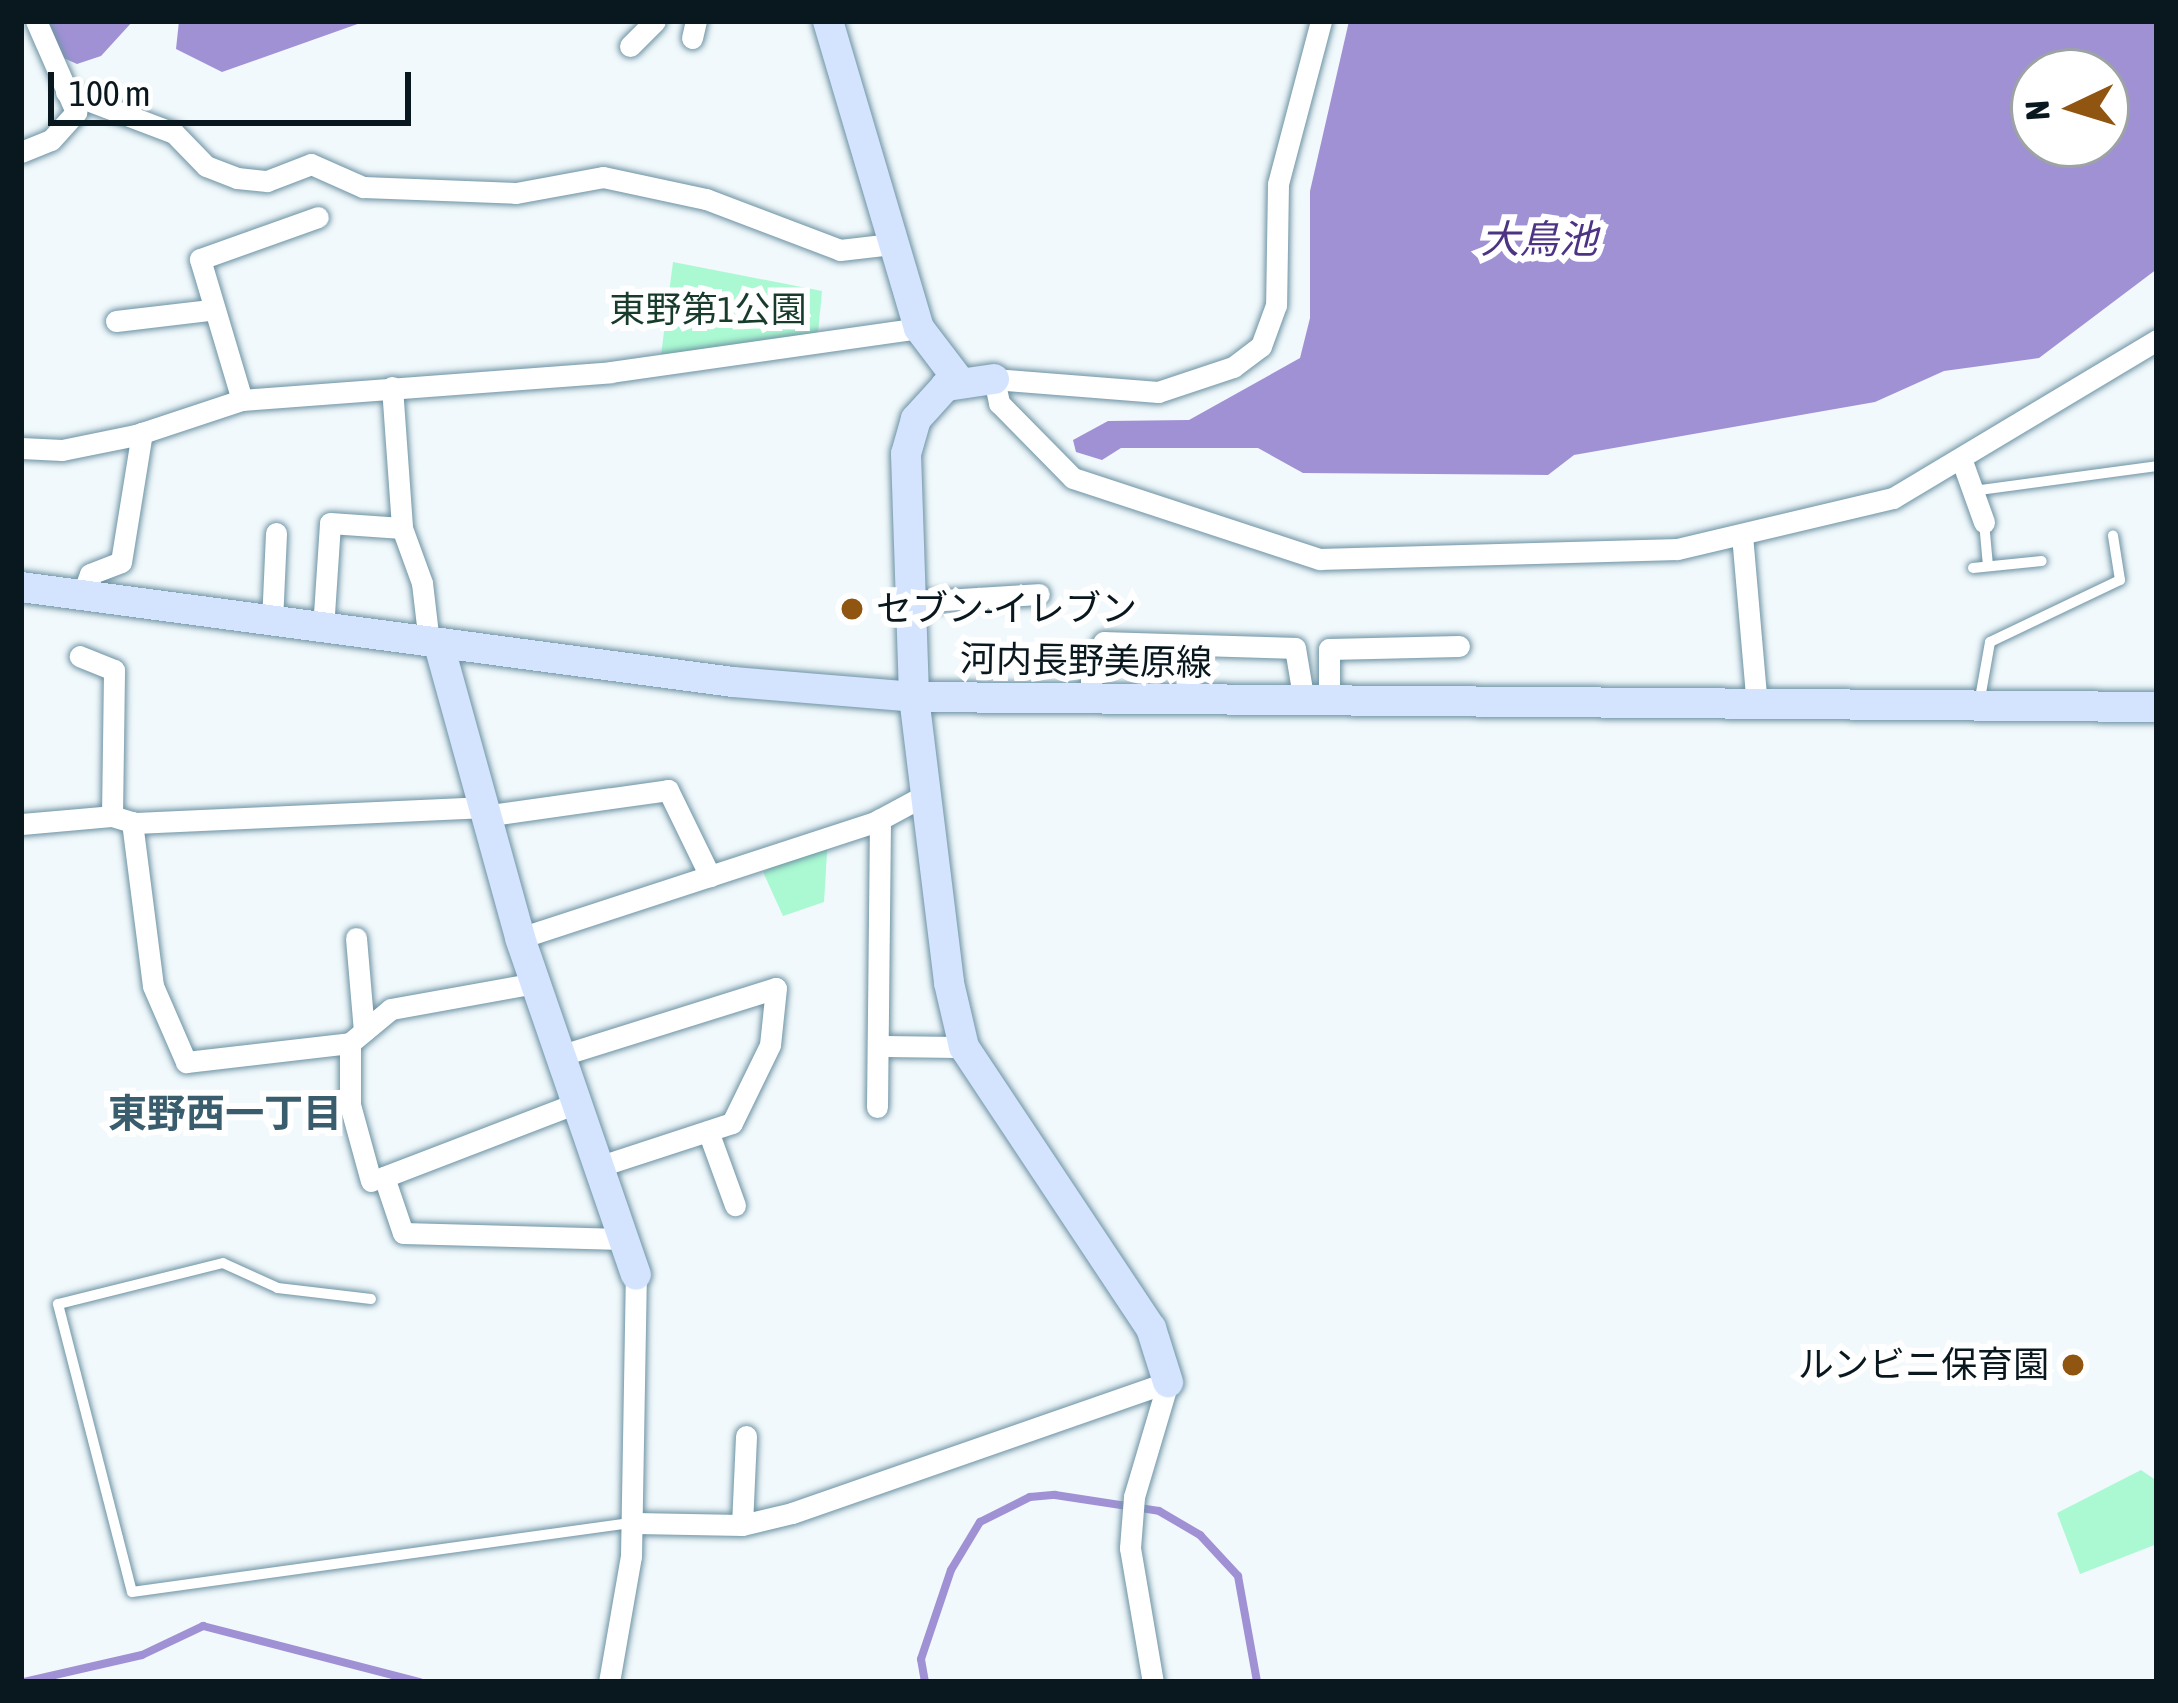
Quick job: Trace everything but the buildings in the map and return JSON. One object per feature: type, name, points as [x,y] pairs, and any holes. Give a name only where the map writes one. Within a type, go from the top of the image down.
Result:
[{"type":"street","points":[[21,152],[50,140],[76,112],[36,21]]},
{"type":"street","points":[[630,46],[655,21]]},
{"type":"street","points":[[828,21],[919,328],[960,382]]},
{"type":"street","points":[[1153,1682],[1130,1548],[1134,1497],[1168,1382],[1151,1328],[964,1047],[914,698],[909,435],[946,386],[960,382],[994,379],[1158,392],[1233,367],[1261,346],[1276,305],[1278,184],[1321,21]]},
{"type":"street","points":[[66,92],[174,133],[206,166],[238,178],[267,182],[311,164],[363,187],[516,193],[603,177],[706,200],[840,250],[892,244]]},
{"type":"street","points":[[242,400],[210,310],[200,259],[318,217]]},
{"type":"street","points":[[116,321],[210,310]]},
{"type":"street","points":[[21,448],[62,450],[142,433],[242,400],[611,372],[919,328]]},
{"type":"street","points":[[994,379],[999,403],[1073,478],[1320,559],[1584,556],[1742,536],[1893,498],[1962,461],[2157,340]]},
{"type":"street","points":[[392,387],[402,528],[422,583],[434,644],[520,938],[636,1275],[632,1522],[626,1608],[609,1682]]},
{"type":"street","points":[[82,596],[90,574],[121,562],[142,433]]},
{"type":"street","points":[[1962,461],[1984,521]]},
{"type":"street","points":[[322,629],[330,523],[402,528]]},
{"type":"street","points":[[272,622],[276,533]]},
{"type":"street","points":[[1742,536],[1757,705]]},
{"type":"street","name":"河内長野美原線","points":[[21,587],[434,644],[914,698],[2157,707]]},
{"type":"street","points":[[912,602],[1040,594]]},
{"type":"street","points":[[1091,702],[1091,661],[1104,643],[1295,648],[1316,702]]},
{"type":"street","points":[[1316,702],[1329,649],[1459,646]]},
{"type":"street","points":[[80,656],[114,670],[122,819],[153,986],[186,1062],[357,1037],[391,1010],[535,983]]},
{"type":"street","points":[[21,824],[482,812],[668,790],[710,876]]},
{"type":"street","points":[[520,938],[880,819],[927,794]]},
{"type":"street","points":[[877,1107],[880,819]]},
{"type":"street","points":[[356,938],[357,1037],[350,1105],[371,1181]]},
{"type":"street","points":[[559,1056],[776,988],[770,1045],[733,1123],[597,1167]]},
{"type":"street","points":[[878,1046],[964,1047]]},
{"type":"street","points":[[574,1104],[384,1177],[403,1233],[622,1238]]},
{"type":"street","points":[[709,1131],[735,1204]]},
{"type":"street","points":[[632,1522],[742,1525],[1168,1382]]},
{"type":"street","points":[[742,1525],[746,1436]]},
{"type":"lane","points":[[1973,491],[2157,466]]},
{"type":"lane","points":[[1984,521],[1988,566]]},
{"type":"lane","points":[[1978,707],[1990,642],[2120,580],[2113,536]]},
{"type":"lane","points":[[1973,568],[2042,561]]},
{"type":"lane","points":[[371,1299],[278,1288],[224,1263],[58,1304],[132,1592],[632,1522]]},
{"type":"green space","name":"東野第1公園","points":[[673,262],[822,291],[818,333],[661,355]]},
{"type":"green space","points":[[828,837],[824,902],[783,916],[763,872]]},
{"type":"green space","points":[[2141,1470],[2157,1481],[2157,1544],[2080,1574],[2057,1513]]},
{"type":"water","points":[[44,21],[133,21],[101,56],[77,64],[57,55]]},
{"type":"water","points":[[179,21],[366,21],[222,72],[176,49]]},
{"type":"water","name":"大鳥池","points":[[1349,21],[2157,21],[2157,269],[2039,358],[1944,371],[1875,402],[1574,455],[1548,475],[1303,473],[1258,448],[1121,448],[1102,460],[1076,452],[1073,440],[1108,421],[1189,420],[1300,358],[1310,318],[1310,191]]},
{"type":"waterway","points":[[925,1682],[921,1659],[951,1570],[980,1522],[1030,1497],[1055,1495],[1159,1511],[1200,1535],[1238,1576],[1257,1682]]},
{"type":"waterway","points":[[24,1682],[142,1655],[203,1626],[420,1682]]},
{"type":"place","name":"セブン-イレブン","points":[[852,609]]},
{"type":"place","name":"ルンビニ保育園","points":[[2073,1365]]},
{"type":"district","name":"東野西一丁目","points":[[225,1113]]}]
